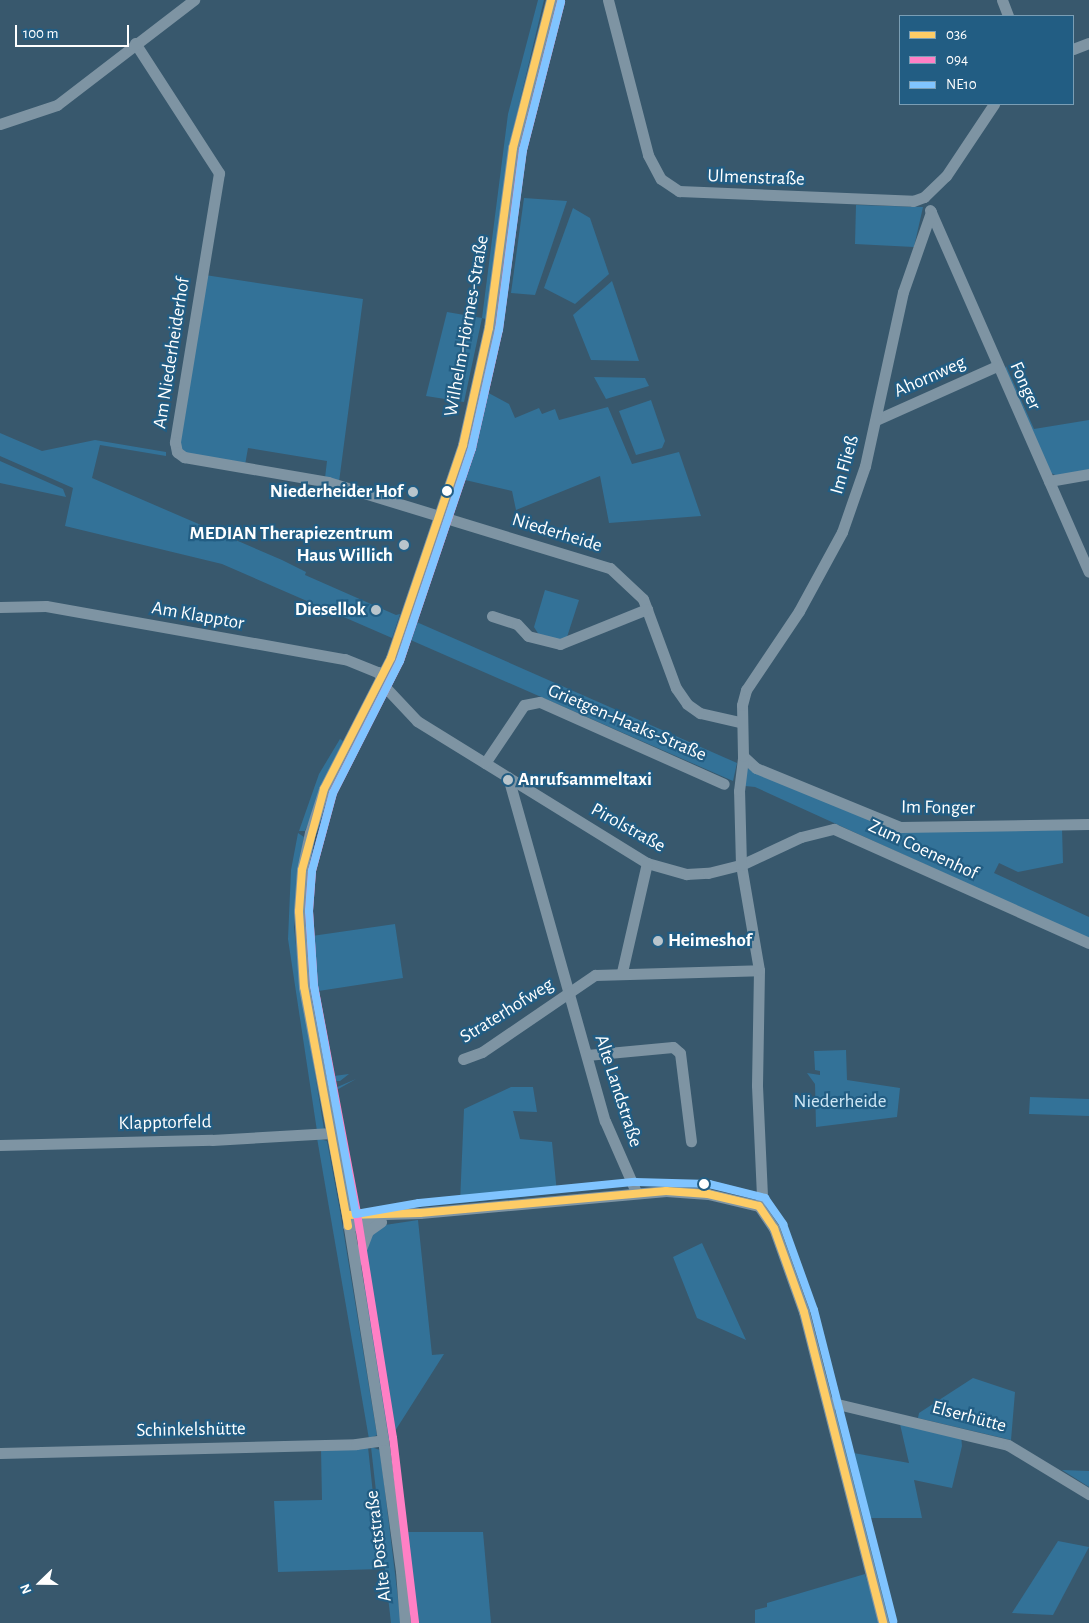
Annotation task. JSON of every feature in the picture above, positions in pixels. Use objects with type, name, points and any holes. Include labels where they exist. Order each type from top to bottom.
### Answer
[{"type":"street","points":[[0,124],[57,105],[135,43],[194,0]]},
{"type":"street","name":"Wilhelm-Hörmes-Straße","points":[[384,684],[466,436],[483,362],[509,173],[527,84],[551,0]]},
{"type":"street","name":"Ulmenstraße","points":[[608,0],[648,155],[658,176],[668,186],[689,192],[913,201],[924,197]]},
{"type":"street","points":[[1002,0],[1008,15]]},
{"type":"street","name":"Am Niederheiderhof","points":[[135,43],[219,173],[175,442],[177,452],[184,457],[321,480],[441,516]]},
{"type":"street","points":[[1074,49],[1089,43]]},
{"type":"street","points":[[931,212],[924,197],[946,176],[993,105]]},
{"type":"street","name":"Fonger","points":[[931,212],[1089,572]]},
{"type":"street","name":"Im Fließ","points":[[740,722],[746,690],[799,611],[842,532],[865,466],[903,292],[931,212]]},
{"type":"street","name":"Ahornweg","points":[[876,420],[997,366]]},
{"type":"street","points":[[1049,481],[1089,474]]},
{"type":"street","name":"Niederheide","points":[[441,516],[610,568],[643,599],[676,688],[687,704],[700,713],[740,722]]},
{"type":"street","name":"Am Klapptor","points":[[0,607],[46,606],[345,660],[378,672],[384,684]]},
{"type":"street","points":[[492,616],[517,624],[528,636],[560,644],[647,608]]},
{"type":"street","points":[[384,684],[417,721],[508,777]]},
{"type":"street","name":"Alte Poststraße","points":[[384,684],[324,789],[302,870],[299,911],[304,987],[348,1220],[383,1440],[401,1571],[405,1623]]},
{"type":"street","name":"Grietgen-Haaks-Straße","points":[[486,763],[524,705],[540,702],[724,784]]},
{"type":"street","points":[[740,722],[743,756],[739,791],[741,865],[759,970],[757,1085],[762,1196],[759,1206]]},
{"type":"street","name":"Im Fonger","points":[[743,756],[765,772],[900,827],[1089,824]]},
{"type":"street","name":"Pirolstraße","points":[[508,777],[647,863],[686,874],[741,865]]},
{"type":"street","name":"Alte Landstraße","points":[[508,777],[605,1121],[636,1192]]},
{"type":"street","name":"Zum Coenenhof","points":[[741,865],[801,837],[834,829],[1089,943]]},
{"type":"street","points":[[622,972],[647,863]]},
{"type":"street","name":"Straterhofweg","points":[[463,1059],[482,1052],[595,975],[622,972],[759,970]]},
{"type":"street","points":[[587,1055],[673,1047],[680,1053],[691,1141]]},
{"type":"street","name":"Klapptorfeld","points":[[0,1145],[212,1140],[332,1133]]},
{"type":"street","points":[[348,1220],[636,1192],[690,1192],[759,1206],[774,1228],[784,1253],[829,1402],[883,1623]]},
{"type":"street","points":[[348,1220],[382,1222],[420,1213]]},
{"type":"street","points":[[358,1286],[356,1256],[368,1231],[382,1222]]},
{"type":"street","name":"Elserhütte","points":[[829,1402],[1008,1445],[1089,1494]]},
{"type":"street","name":"Schinkelshütte","points":[[0,1452],[356,1444],[383,1440]]},
{"type":"green space","points":[[538,0],[544,0],[511,138],[486,319],[482,318],[508,114]]},
{"type":"green space","points":[[557,0],[561,0],[515,179],[496,321],[515,160]]},
{"type":"green space","points":[[524,198],[567,201],[535,295],[511,293]]},
{"type":"green space","points":[[856,205],[923,207],[914,247],[855,244]]},
{"type":"green space","points":[[573,208],[590,218],[609,274],[575,304],[544,288]]},
{"type":"green space","points":[[205,275],[363,299],[339,482],[325,478],[327,461],[248,448],[245,465],[180,454],[176,449]]},
{"type":"green space","points":[[612,281],[639,361],[591,360],[573,315]]},
{"type":"green space","points":[[447,312],[482,318],[464,402],[426,396]]},
{"type":"green space","points":[[1006,366],[1034,429],[1089,420],[1089,471],[1057,476],[1049,472],[1004,371]]},
{"type":"green space","points":[[594,377],[645,378],[649,386],[606,399]]},
{"type":"green space","points":[[483,390],[509,404],[515,418],[539,408],[542,414],[555,409],[559,420],[608,407],[632,464],[679,452],[701,516],[609,523],[600,476],[516,510],[512,491],[461,479]]},
{"type":"green space","points":[[651,400],[665,441],[662,448],[636,455],[619,411]]},
{"type":"green space","points":[[0,433],[42,451],[95,440],[166,452],[166,456],[100,445],[92,478],[282,560],[306,572],[305,575],[396,615],[400,614],[392,638],[222,564],[65,526],[73,488],[0,456]]},
{"type":"green space","points":[[0,461],[63,489],[66,497],[0,483]]},
{"type":"green space","points":[[545,590],[579,600],[567,637],[559,641],[539,635],[534,627]]},
{"type":"green space","points":[[412,620],[737,763],[733,781],[406,638]]},
{"type":"green space","points":[[371,709],[344,762],[315,837],[305,905],[305,937],[395,924],[403,978],[312,992],[326,1077],[308,980],[303,917],[308,858],[325,799],[343,759]]},
{"type":"green space","points":[[340,739],[343,741],[305,831],[299,831],[319,774]]},
{"type":"green space","points":[[747,768],[887,827],[1062,828],[1063,863],[1018,872],[999,863],[994,873],[1089,917],[1089,939],[755,787],[745,786]]},
{"type":"green space","points":[[298,833],[304,837],[297,881],[294,927],[300,982],[324,1129],[317,1131],[288,939],[291,870]]},
{"type":"green space","name":"Niederheide","points":[[846,1050],[847,1080],[900,1088],[897,1117],[816,1127],[815,1084],[807,1073],[820,1075],[820,1071],[815,1070],[814,1051]]},
{"type":"green space","points":[[349,1074],[340,1081],[330,1081],[326,1077]]},
{"type":"green space","points":[[356,1079],[333,1092],[331,1098],[352,1196],[357,1204],[351,1200],[329,1099],[335,1088]]},
{"type":"green space","points":[[511,1087],[533,1087],[537,1112],[513,1111],[520,1139],[552,1142],[557,1193],[460,1203],[464,1109]]},
{"type":"green space","points":[[1030,1097],[1089,1099],[1089,1116],[1029,1114]]},
{"type":"green space","points":[[317,1138],[327,1141],[340,1211],[377,1435],[369,1439]]},
{"type":"green space","points":[[418,1220],[432,1355],[444,1354],[388,1442],[365,1302],[363,1253],[369,1235],[385,1225]]},
{"type":"green space","points":[[702,1243],[746,1340],[697,1318],[673,1257]]},
{"type":"green space","points":[[973,1378],[1015,1392],[1011,1440],[918,1418],[919,1413]]},
{"type":"green space","points":[[837,1407],[848,1452],[909,1463],[899,1420],[961,1435],[962,1446],[952,1488],[914,1480],[922,1518],[865,1518],[891,1623],[887,1623],[835,1413]]},
{"type":"green space","points":[[368,1447],[381,1569],[278,1572],[274,1501],[322,1500],[321,1449]]},
{"type":"green space","points":[[371,1447],[380,1450],[401,1623],[391,1623]]},
{"type":"green space","points":[[1062,1470],[1089,1471],[1089,1487]]},
{"type":"green space","points":[[404,1532],[483,1532],[491,1623],[412,1623]]},
{"type":"green space","points":[[1058,1541],[1089,1547],[1053,1615],[1012,1613]]},
{"type":"green space","points":[[865,1574],[880,1623],[755,1623],[755,1610],[767,1607],[767,1603]]},
{"type":"transit line","name":"036","points":[[348,1226],[304,987],[299,911],[302,870],[324,789],[391,658],[463,445],[489,328],[513,148],[551,0]]},
{"type":"transit line","name":"094","points":[[415,1622],[393,1438],[357,1213],[314,986],[309,911],[312,871],[333,793],[400,661],[472,448],[499,329],[523,150],[561,2]]},
{"type":"transit line","name":"NE10","points":[[561,2],[523,150],[499,329],[472,448],[400,661],[333,793],[312,871],[309,911],[314,986],[356,1214],[419,1203],[635,1182],[709,1184],[765,1198],[783,1224],[814,1310],[893,1621]]},
{"type":"transit line","name":"036","points":[[347,1215],[420,1213],[666,1191],[708,1194],[759,1206],[774,1228],[804,1312],[883,1623]]},
{"type":"place","name":"Niederheider Hof","points":[[413,492]]},
{"type":"place","name":"MEDIAN Therapiezentrum Haus Willich","points":[[404,545]]},
{"type":"place","name":"Diesellok","points":[[376,610]]},
{"type":"place","name":"Anrufsammeltaxi","points":[[508,780]]},
{"type":"place","name":"Heimeshof","points":[[658,941]]}]
